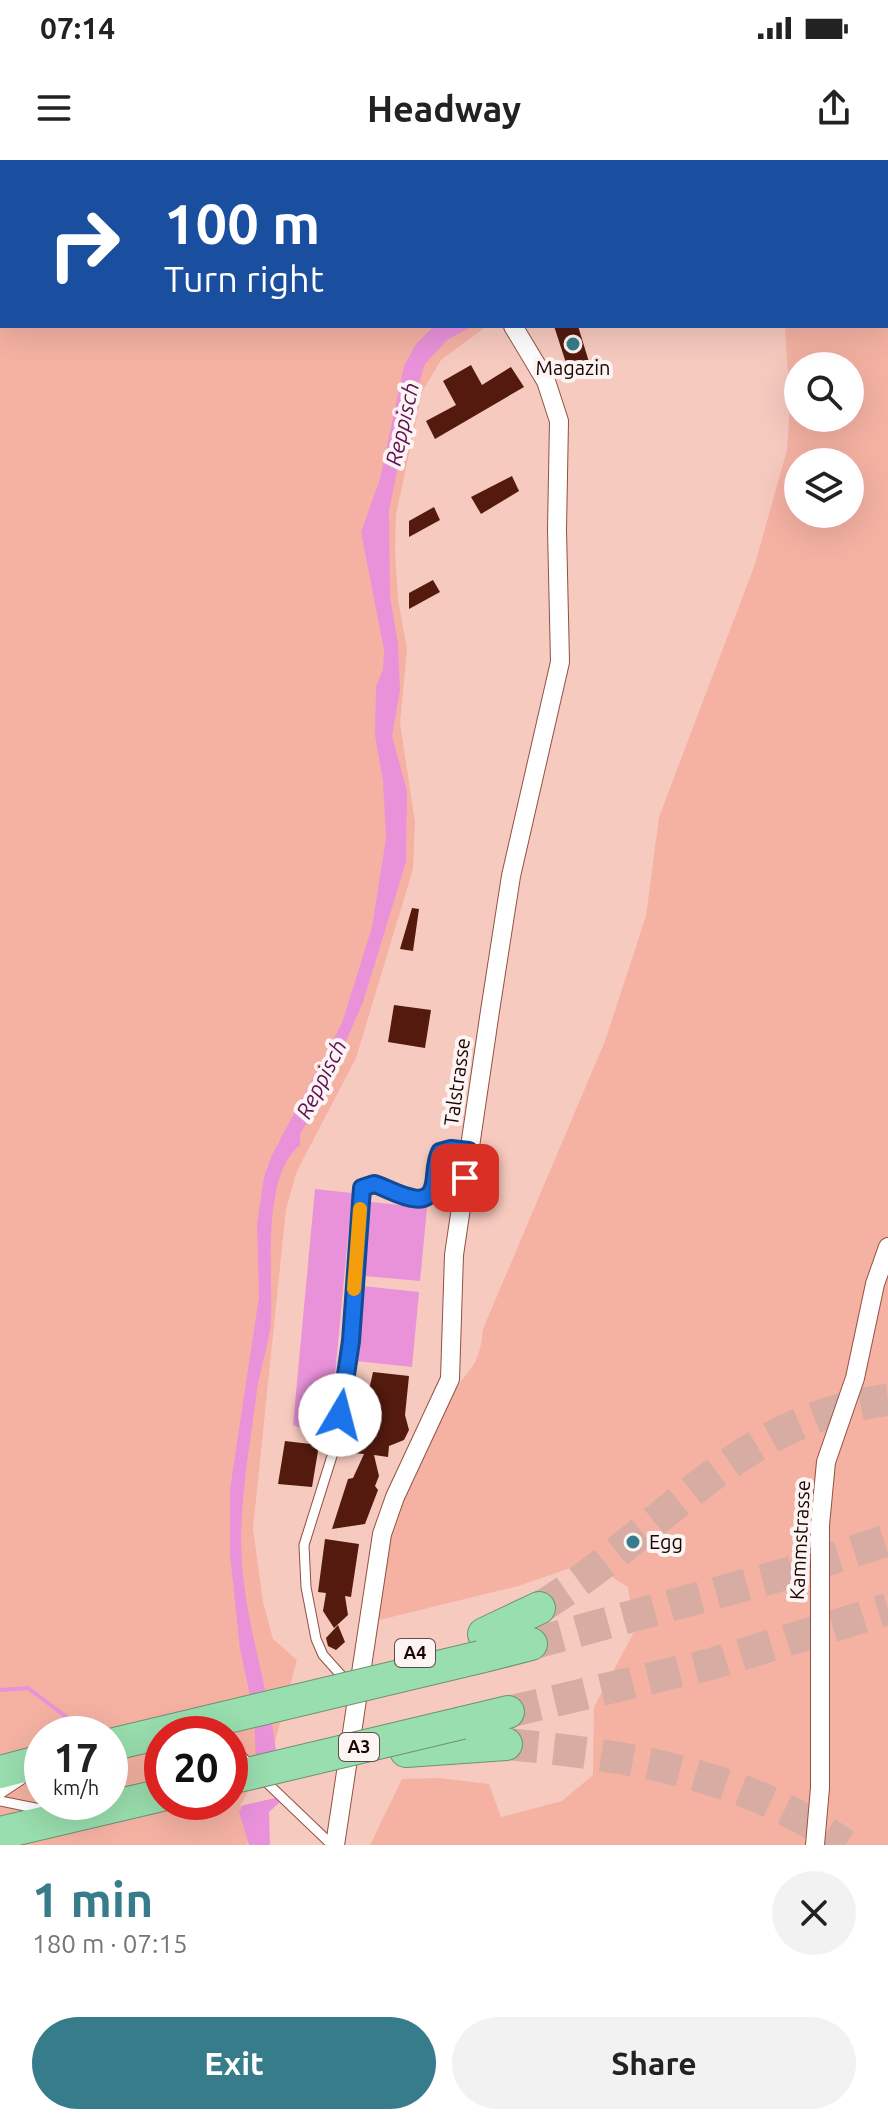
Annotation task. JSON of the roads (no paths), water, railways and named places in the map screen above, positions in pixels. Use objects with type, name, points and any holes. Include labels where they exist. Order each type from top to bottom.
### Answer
[{"type":"highway","points":[[128,1741],[356,1691],[482,1645],[539,1608]]},
{"type":"highway","points":[[482,1645],[531,1644]]},
{"type":"highway","name":"A3","points":[[248,1773],[460,1734],[508,1712]]},
{"type":"highway","points":[[460,1734],[506,1744]]},
{"type":"highway","points":[[0,1772],[24,1766]]},
{"type":"highway","points":[[0,1833],[55,1820]]},
{"type":"street","name":"Talstrasse","points":[[334,1845],[382,1534],[395,1497],[450,1379],[453,1271],[511,876],[555,699],[561,648],[557,530],[559,421],[546,381],[514,328]]},
{"type":"street","name":"Kammstrasse","points":[[815,1845],[820,1788],[820,1525],[826,1462],[855,1378],[875,1284],[888,1247]]},
{"type":"lane","points":[[356,1691],[318,1645],[306,1587],[304,1545],[337,1440],[351,1341],[362,1188],[374,1184],[410,1199],[422,1198],[433,1188],[440,1152],[451,1149],[469,1151]]},
{"type":"lane","points":[[207,1708],[211,1716]]},
{"type":"lane","points":[[248,1774],[287,1803],[334,1845]]},
{"type":"lane","points":[[0,1794],[24,1779]]},
{"type":"lane","points":[[0,1801],[24,1805]]},
{"type":"water","name":"Reppisch","points":[[432,328],[469,328],[447,340],[425,364],[408,420],[389,510],[390,596],[398,644],[400,690],[392,736],[407,791],[406,862],[363,1002],[321,1099],[300,1134],[300,1145],[279,1179],[274,1202],[270,1328],[258,1382],[248,1455],[241,1542],[245,1594],[275,1742],[279,1803],[269,1812],[270,1845],[249,1845],[241,1820],[248,1820],[248,1798],[256,1785],[254,1714],[240,1649],[230,1555],[230,1489],[259,1297],[257,1224],[264,1177],[272,1155],[342,1023],[372,927],[386,839],[383,781],[375,735],[376,686],[383,670],[384,650],[361,532],[380,479],[404,366],[416,344]]},
{"type":"water","points":[[315,1189],[352,1193],[330,1429],[314,1433],[293,1425]]},
{"type":"water","points":[[371,1202],[427,1208],[420,1281],[364,1276]]},
{"type":"water","points":[[363,1286],[419,1292],[412,1367],[356,1361]]},
{"type":"waterway","points":[[0,1690],[28,1688],[65,1716]]},
{"type":"tunnel","points":[[539,1608],[583,1579],[743,1454],[786,1430],[834,1411],[888,1400]]},
{"type":"tunnel","points":[[531,1644],[785,1574],[888,1540]]},
{"type":"tunnel","points":[[508,1712],[711,1664],[888,1609]]},
{"type":"tunnel","points":[[506,1744],[640,1762],[725,1784],[806,1820],[845,1845]]},
{"type":"place","name":"Magazin","points":[[573,344]]},
{"type":"place","name":"Egg","points":[[633,1542]]}]
